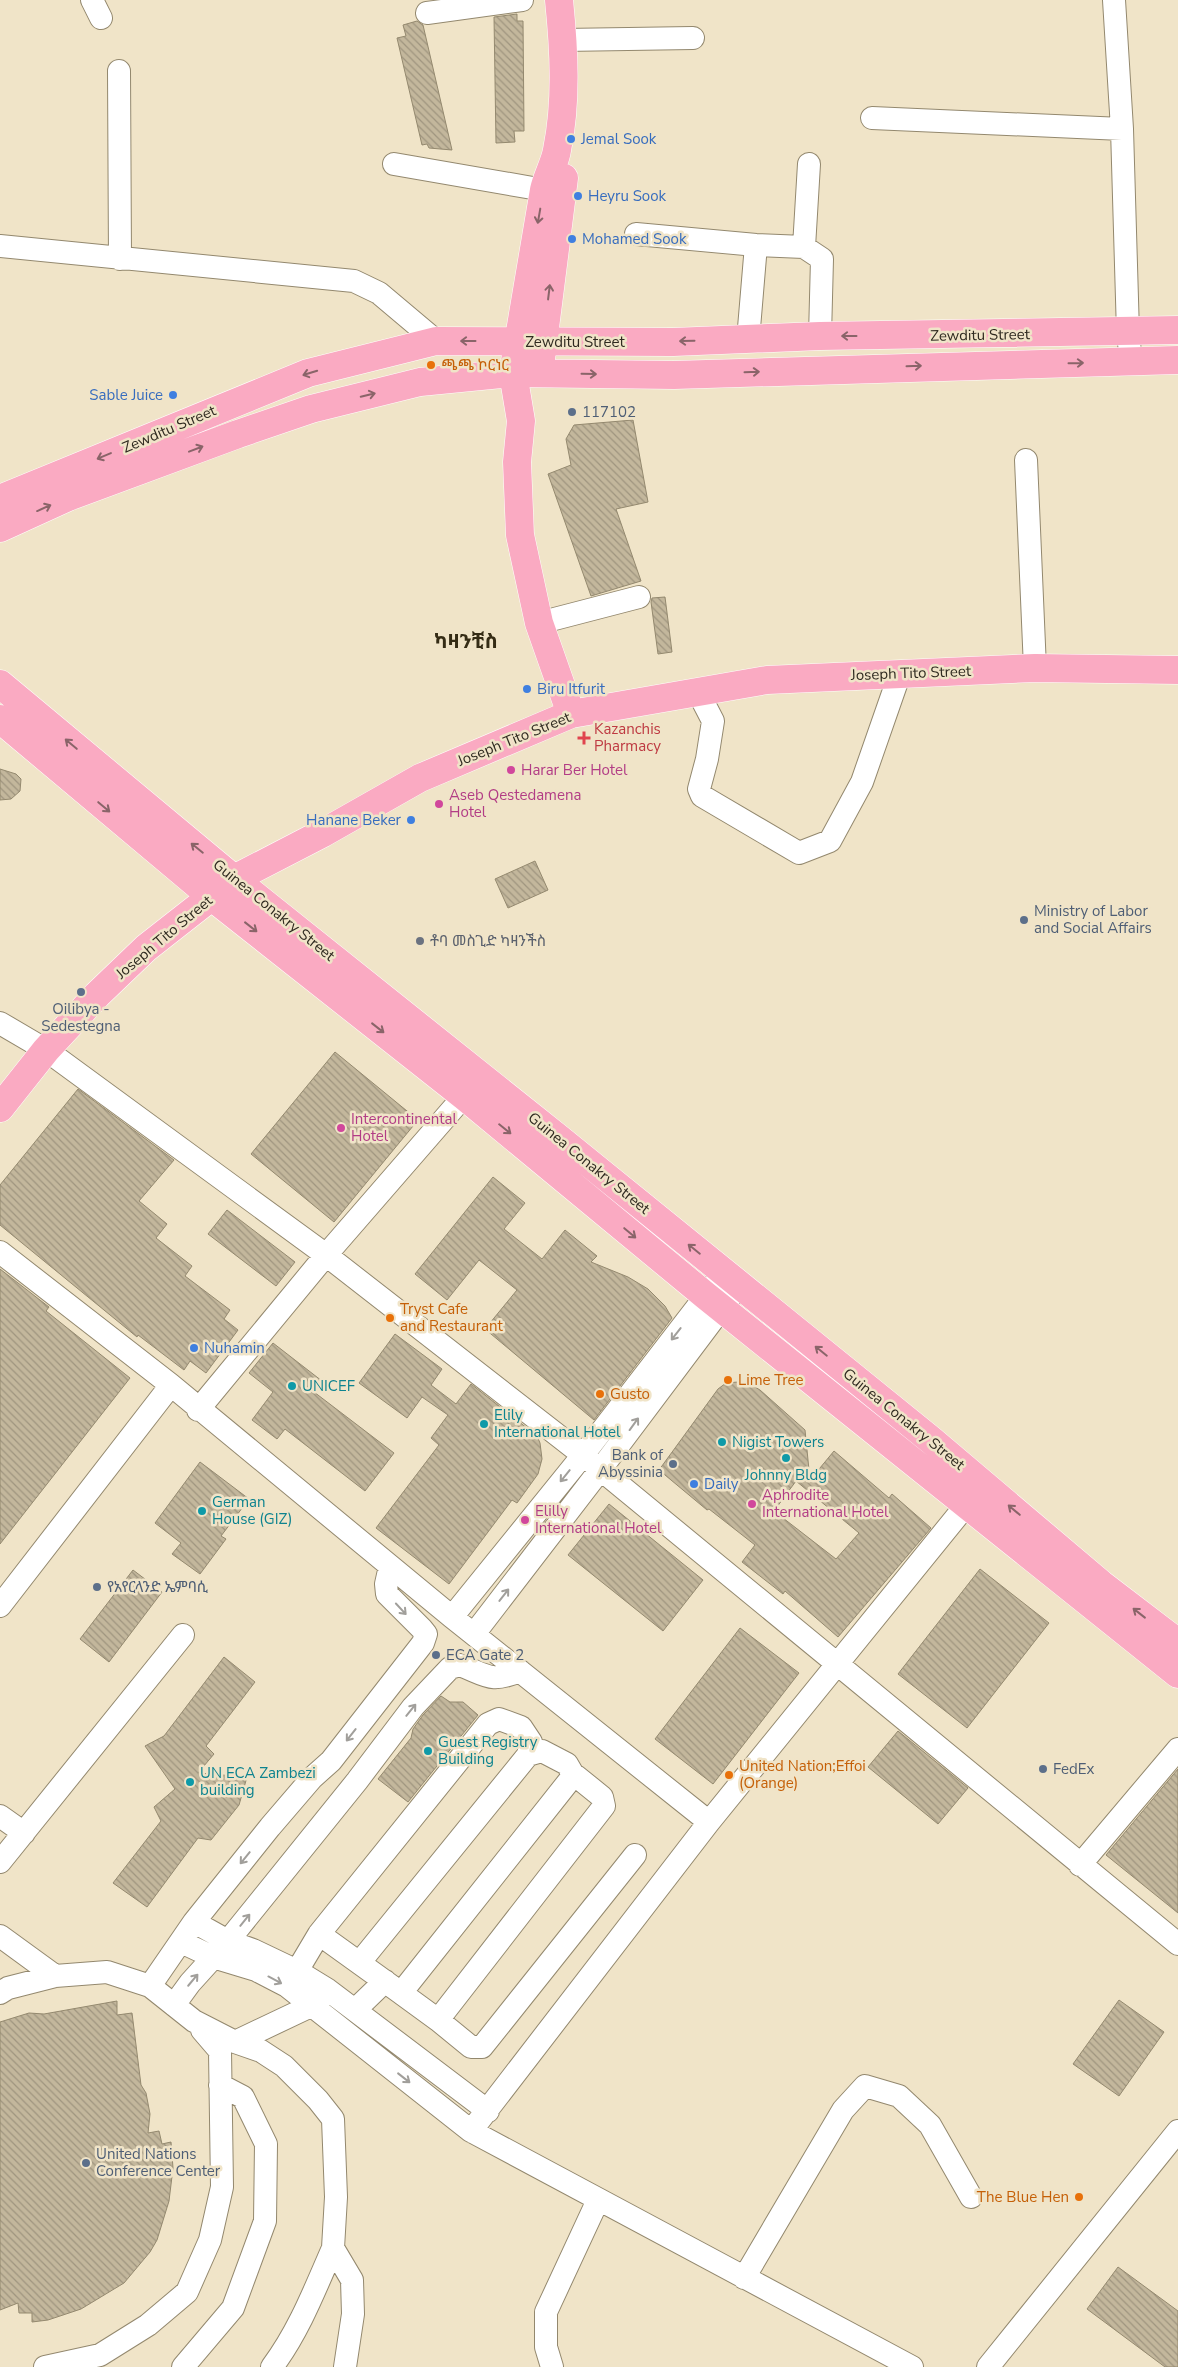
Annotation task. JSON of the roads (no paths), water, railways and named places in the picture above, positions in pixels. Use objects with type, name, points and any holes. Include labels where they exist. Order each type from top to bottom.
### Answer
[{"type":"main road","points":[[521,421],[540,373],[530,341],[544,190],[547,174],[557,153],[563,117],[563,40],[559,0]]},
{"type":"main road","points":[[557,153],[564,177],[530,341],[513,373],[521,421],[517,462],[520,535],[539,623],[571,714]]},
{"type":"main road","name":"Zewditu Street","points":[[0,499],[308,373],[436,341],[616,342],[748,340],[820,336],[1128,333],[1178,330]]},
{"type":"main road","name":"Zewditu Street","points":[[0,528],[68,497],[311,409],[420,382],[513,373],[674,375],[1178,360]]},
{"type":"main road","name":"Joseph Tito Street","points":[[0,1108],[46,1050],[97,995],[146,948],[234,879],[323,833],[420,778],[571,714],[767,680],[1035,668],[1178,670]]},
{"type":"main road","name":"Guinea Conakry Street","points":[[0,684],[234,879],[558,1137],[930,1440],[1101,1584],[1178,1643]]},
{"type":"main road","name":"Guinea Conakry Street","points":[[0,720],[212,897],[464,1096],[713,1302],[1178,1674]]},
{"type":"main road","points":[[541,1158],[558,1137]]},
{"type":"street","points":[[426,14],[522,0]]},
{"type":"street","points":[[1114,0],[1122,129],[1128,333],[1131,362]]},
{"type":"street","points":[[563,40],[693,38]]},
{"type":"street","points":[[120,71],[120,259]]},
{"type":"street","points":[[872,118],[1122,129]]},
{"type":"street","points":[[394,164],[544,190]]},
{"type":"street","points":[[804,247],[809,164]]},
{"type":"street","points":[[636,234],[756,245],[804,247],[822,259],[820,336]]},
{"type":"street","points":[[748,340],[756,245]]},
{"type":"street","points":[[0,246],[354,281],[380,293],[436,341]]},
{"type":"street","points":[[1026,460],[1035,668]]},
{"type":"street","points":[[539,623],[640,597]]},
{"type":"street","points":[[698,692],[713,720],[707,759],[699,788],[702,796],[799,852],[830,841],[862,782],[900,673]]},
{"type":"street","points":[[0,1023],[46,1050],[326,1255],[583,1455],[1178,1944]]},
{"type":"street","points":[[198,1410],[326,1255],[464,1096]]},
{"type":"street","points":[[0,1252],[171,1385],[198,1410],[452,1617],[709,1822]]},
{"type":"street","points":[[452,1617],[583,1455],[731,1279]]},
{"type":"street","points":[[474,1634],[600,1470],[713,1302]]},
{"type":"street","points":[[0,1606],[171,1385]]},
{"type":"street","points":[[913,1461],[930,1440]]},
{"type":"street","points":[[471,2131],[709,1822],[839,1665],[967,1504]]},
{"type":"street","points":[[150,1986],[194,1922],[270,1827],[312,1778],[331,1760],[422,1643],[426,1634],[387,1594],[386,1584],[390,1566]]},
{"type":"street","points":[[0,1862],[183,1635]]},
{"type":"street","points":[[174,2005],[357,1782],[413,1707],[450,1668],[460,1665],[494,1678],[502,1679],[520,1671]]},
{"type":"street","points":[[297,1971],[319,1934],[488,1724],[499,1719],[520,1727],[531,1742],[528,1754],[360,1962]]},
{"type":"street","points":[[1080,1865],[1178,1749]]},
{"type":"street","points":[[438,2020],[604,1806],[602,1797],[574,1776],[567,1764],[542,1751],[528,1754]]},
{"type":"street","points":[[331,1760],[357,1782]]},
{"type":"street","points":[[355,2010],[393,1987],[574,1776]]},
{"type":"street","points":[[0,1816],[24,1832]]},
{"type":"street","points":[[319,1934],[360,1962],[471,2047],[482,2047],[635,1854]]},
{"type":"street","points":[[194,1922],[220,1949],[256,1970],[287,1986],[355,2010],[488,2111]]},
{"type":"street","points":[[0,1936],[55,1976]]},
{"type":"street","points":[[181,1942],[220,1949],[253,1950],[297,1971],[320,1998],[471,2131],[912,2367]]},
{"type":"street","points":[[0,1993],[8,1988],[55,1976],[107,1972],[150,1986],[194,2021],[220,2052],[222,2188],[210,2240],[187,2292],[148,2325],[100,2355],[45,2367]]},
{"type":"street","points":[[235,2042],[320,1998]]},
{"type":"street","points":[[194,2021],[235,2042],[261,2051],[284,2066],[318,2100],[333,2119],[336,2198],[333,2248],[303,2316],[272,2367]]},
{"type":"street","points":[[183,2367],[233,2308],[265,2221],[266,2144],[244,2097],[220,2085]]},
{"type":"street","points":[[744,2278],[843,2110],[865,2086],[899,2096],[930,2125],[971,2197]]},
{"type":"street","points":[[988,2367],[1178,2131]]},
{"type":"street","points":[[552,2367],[546,2348],[546,2312],[598,2200]]},
{"type":"street","points":[[333,2248],[352,2280],[353,2314],[345,2367]]},
{"type":"place","name":"Jemal Sook","points":[[571,139]]},
{"type":"place","name":"Heyru Sook","points":[[578,196]]},
{"type":"place","name":"Mohamed Sook","points":[[572,239]]},
{"type":"place","name":"ጫጫ ኮርነር","points":[[431,365]]},
{"type":"place","name":"Sable Juice","points":[[173,395]]},
{"type":"place","name":"117102","points":[[572,412]]},
{"type":"place","name":"Biru Itfurit","points":[[527,689]]},
{"type":"place","name":"Kazanchis Pharmacy","points":[[584,738]]},
{"type":"place","name":"Harar Ber Hotel","points":[[511,770]]},
{"type":"place","name":"Aseb Qestedamena Hotel","points":[[439,804]]},
{"type":"place","name":"Hanane Beker","points":[[411,820]]},
{"type":"place","name":"Ministry of Labor and Social Affairs","points":[[1024,920]]},
{"type":"place","name":"ቶባ መስጊድ ካዛንችስ","points":[[420,941]]},
{"type":"place","name":"Oilibya - Sedestegna","points":[[81,992]]},
{"type":"place","name":"Intercontinental Hotel","points":[[341,1128]]},
{"type":"place","name":"Tryst Cafe and Restaurant","points":[[390,1318]]},
{"type":"place","name":"Nuhamin","points":[[194,1348]]},
{"type":"place","name":"Lime Tree","points":[[728,1380]]},
{"type":"place","name":"UNICEF","points":[[292,1386]]},
{"type":"place","name":"Gusto","points":[[600,1394]]},
{"type":"place","name":"Elily International Hotel","points":[[484,1424]]},
{"type":"place","name":"Nigist Towers","points":[[722,1442]]},
{"type":"place","name":"Johnny Bldg","points":[[786,1458]]},
{"type":"place","name":"Bank of Abyssinia","points":[[673,1464]]},
{"type":"place","name":"Daily","points":[[694,1484]]},
{"type":"place","name":"Aphrodite International Hotel","points":[[752,1504]]},
{"type":"place","name":"German House (GIZ)","points":[[202,1511]]},
{"type":"place","name":"Elilly International Hotel","points":[[525,1520]]},
{"type":"place","name":"የአየርላንድ ኤምባሲ","points":[[97,1587]]},
{"type":"place","name":"ECA Gate 2","points":[[436,1655]]},
{"type":"place","name":"Guest Registry Building","points":[[428,1751]]},
{"type":"place","name":"FedEx","points":[[1043,1769]]},
{"type":"place","name":"United Nation;Effoi (Orange)","points":[[729,1775]]},
{"type":"place","name":"UN ECA Zambezi building","points":[[190,1782]]},
{"type":"place","name":"United Nations Conference Center","points":[[86,2163]]},
{"type":"place","name":"The Blue Hen","points":[[1079,2197]]},
{"type":"district","name":"ካዛንቺስ","points":[[466,641]]}]
